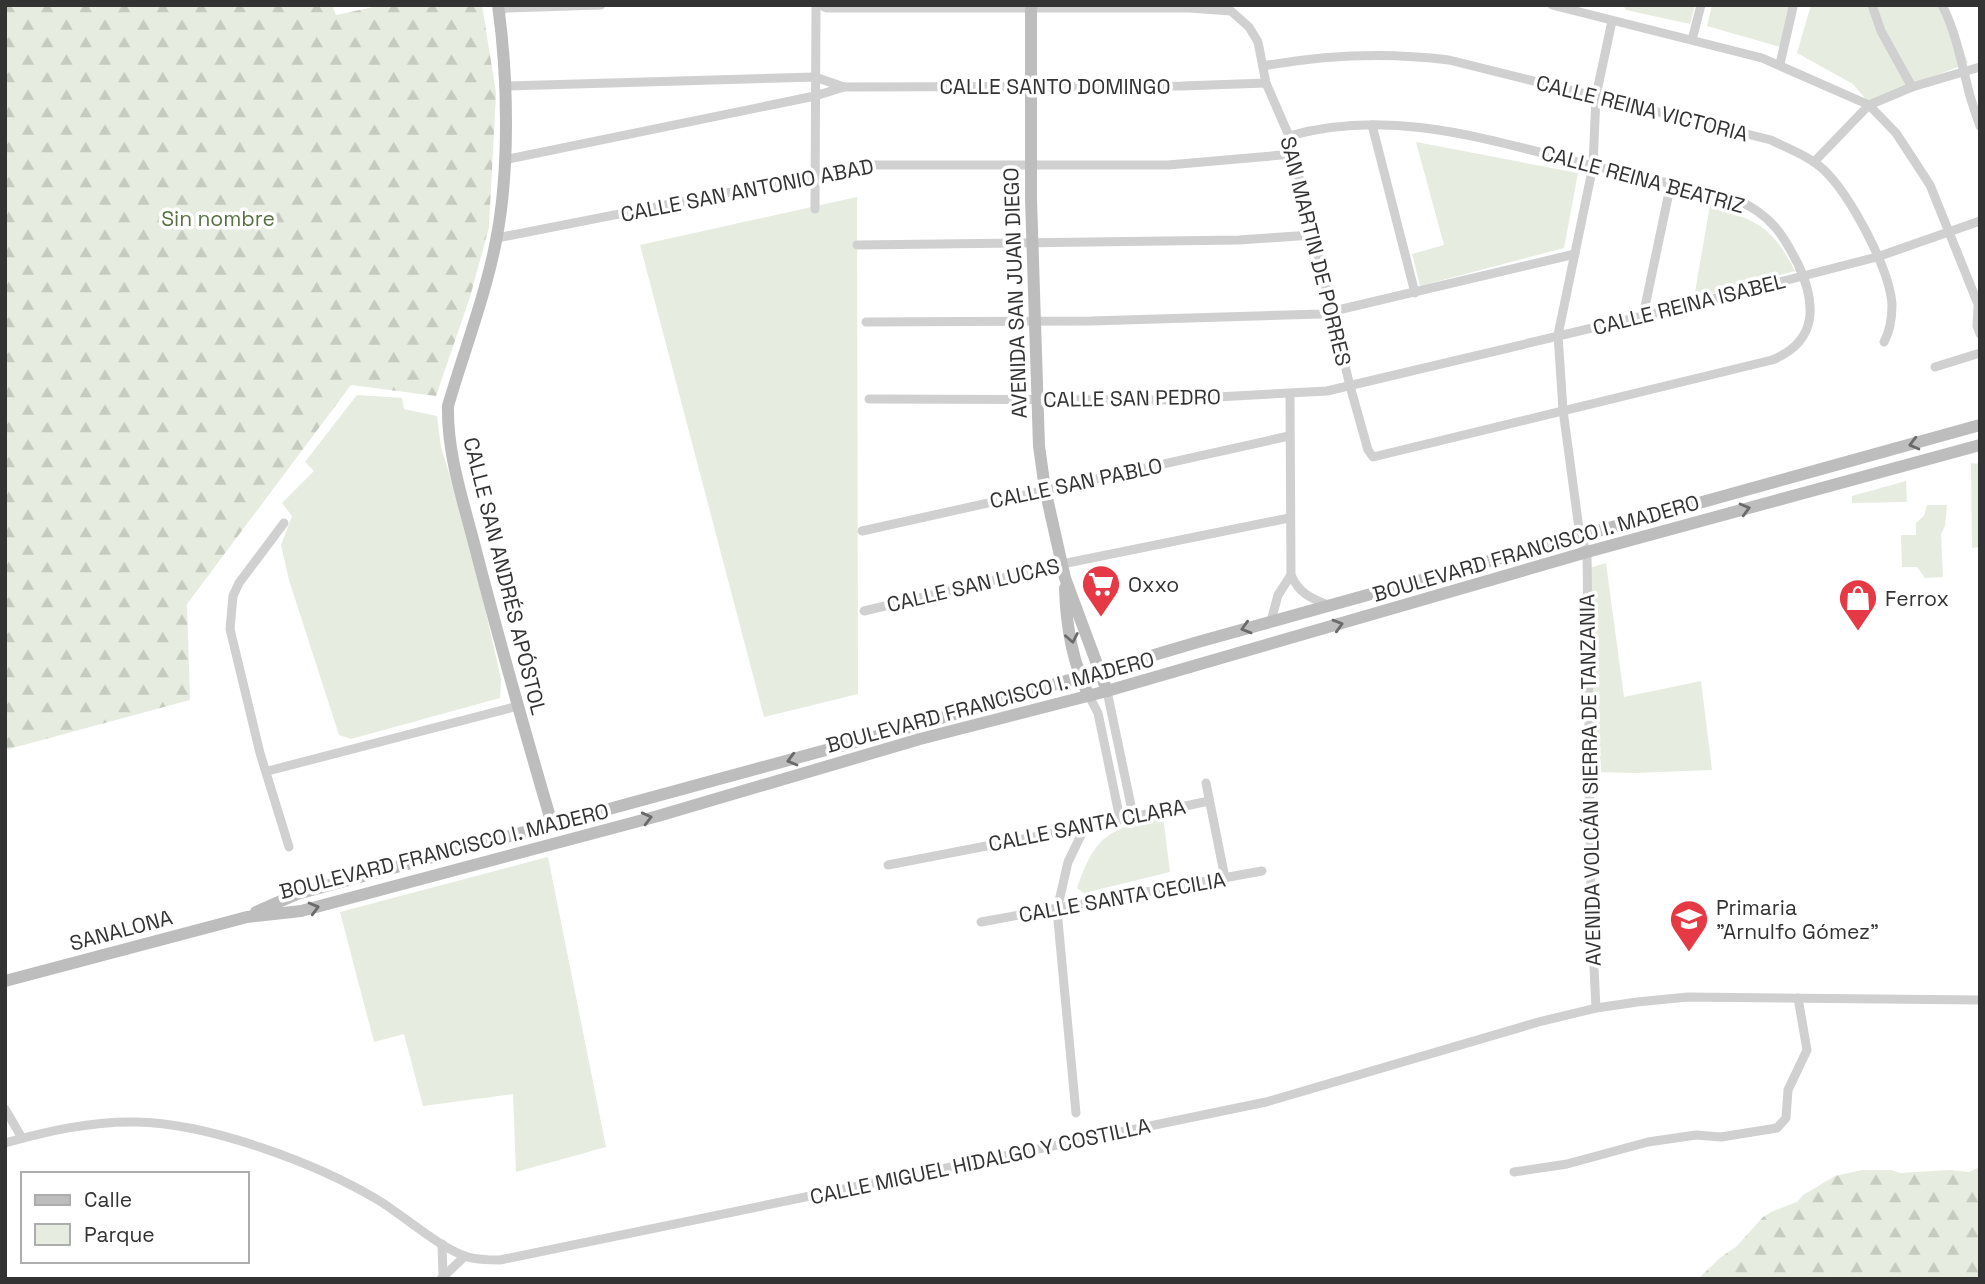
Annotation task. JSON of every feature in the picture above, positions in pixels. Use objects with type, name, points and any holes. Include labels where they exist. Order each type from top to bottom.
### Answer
[{"type":"main road","name":"AVENIDA SAN JUAN DIEGO","points":[[1031,7],[1031,165],[1039,446],[1045,489],[1065,578],[1107,691]]},
{"type":"main road","name":"CALLE SAN ANDRÉS APÓSTOL","points":[[498,8],[505,86],[504,160],[497,239],[488,278],[448,406],[447,426],[463,499],[552,824]]},
{"type":"main road","name":"BOULEVARD FRANCISCO I. MADERO","points":[[247,917],[297,894],[914,726],[1271,621],[1980,425]]},
{"type":"main road","name":"BOULEVARD FRANCISCO I. MADERO","points":[[247,917],[301,911],[658,816],[920,739],[1089,696],[1587,552],[1980,445]]},
{"type":"main road","name":"AVENIDA SAN JUAN DIEGO","points":[[1065,578],[1066,607],[1079,676],[1089,696]]},
{"type":"main road","points":[[405,864],[410,881]]},
{"type":"main road","name":"SANALONA","points":[[5,981],[247,917]]},
{"type":"street","points":[[498,8],[601,5]]},
{"type":"street","points":[[815,209],[818,5],[827,8],[1031,7]]},
{"type":"street","points":[[1552,5],[1585,10],[1612,21],[1780,64],[1834,91],[1870,105],[1896,133],[1918,166],[1950,232],[1979,308],[1977,326],[1980,334]]},
{"type":"street","points":[[1692,40],[1701,5]]},
{"type":"street","points":[[1872,5],[1881,31],[1912,87]]},
{"type":"street","points":[[1942,5],[1966,71],[1966,80],[1980,126]]},
{"type":"street","name":"SAN MARTIN DE PORRES","points":[[1031,7],[1218,9],[1231,11],[1250,27],[1258,42],[1266,83],[1289,136],[1350,386],[1371,455],[1389,455]]},
{"type":"street","points":[[1780,64],[1793,7]]},
{"type":"street","points":[[1587,552],[1580,536],[1563,410],[1559,335],[1593,166],[1596,96],[1612,21]]},
{"type":"street","name":"CALLE REINA VICTORIA","points":[[1263,66],[1322,57],[1429,57],[1772,141],[1826,171],[1857,216],[1877,257],[1892,304],[1889,333],[1884,342]]},
{"type":"street","points":[[1814,162],[1870,105],[1912,87],[1980,67]]},
{"type":"street","name":"CALLE SANTO DOMINGO","points":[[505,86],[815,77],[845,87]]},
{"type":"street","name":"CALLE SANTO DOMINGO","points":[[504,160],[815,96],[845,87],[1266,83]]},
{"type":"street","points":[[1372,125],[1415,293]]},
{"type":"street","name":"CALLE REINA BEATRIZ","points":[[1289,136],[1327,127],[1372,125],[1448,130],[1740,201],[1762,215],[1784,239],[1803,276],[1811,301],[1810,321],[1800,340],[1782,356],[1389,455]]},
{"type":"street","name":"CALLE SAN ANTONIO ABAD","points":[[497,239],[867,165],[1168,165],[1294,154]]},
{"type":"street","points":[[1643,316],[1671,183]]},
{"type":"street","name":"CALLE REINA ISABEL","points":[[1394,375],[1877,257],[1980,221]]},
{"type":"street","points":[[857,245],[1239,240],[1312,235]]},
{"type":"street","points":[[866,322],[1034,322],[1332,312],[1575,254]]},
{"type":"street","points":[[1935,367],[1980,353]]},
{"type":"street","name":"CALLE SAN PEDRO","points":[[869,399],[1162,400],[1290,394],[1350,386],[1394,375]]},
{"type":"street","points":[[1290,394],[1291,575],[1296,587],[1307,597],[1328,605]]},
{"type":"street","name":"CALLE SAN PABLO","points":[[862,531],[1289,436]]},
{"type":"street","name":"CALLE SAN LUCAS","points":[[864,611],[1062,564],[1289,518]]},
{"type":"street","points":[[284,523],[239,583],[233,596],[230,629],[260,752],[268,771],[289,847]]},
{"type":"street","name":"AVENIDA VOLCÁN SIERRA DE TANZANIA","points":[[1587,552],[1591,907],[1595,1009]]},
{"type":"street","points":[[1271,621],[1278,594],[1291,575]]},
{"type":"street","points":[[1107,691],[1133,816]]},
{"type":"street","points":[[1089,696],[1098,713],[1119,819]]},
{"type":"street","points":[[268,771],[518,706]]},
{"type":"street","points":[[1206,782],[1209,801]]},
{"type":"street","name":"CALLE SANTA CLARA","points":[[888,865],[1209,801],[1225,878]]},
{"type":"street","points":[[1076,1113],[1057,910],[1068,862],[1085,827]]},
{"type":"street","name":"CALLE SANTA CECILIA","points":[[981,922],[1262,871]]},
{"type":"street","name":"CALLE MIGUEL HIDALGO Y COSTILLA","points":[[5,1143],[102,1123],[138,1122],[193,1128],[251,1144],[337,1179],[377,1199],[442,1244],[466,1256],[500,1260],[1266,1102],[1542,1021],[1595,1009],[1688,998],[1980,1000]]},
{"type":"street","points":[[1514,1172],[1567,1164],[1648,1142],[1696,1135],[1721,1138],[1777,1128],[1786,1118],[1788,1090],[1807,1050],[1798,998]]},
{"type":"street","points":[[5,1109],[22,1138]]},
{"type":"street","points":[[442,1244],[442,1277]]},
{"type":"street","points":[[442,1277],[466,1256]]},
{"type":"green space","name":"Sin nombre","points":[[5,5],[332,5],[336,15],[383,5],[482,5],[496,93],[489,227],[470,297],[436,396],[351,385],[187,604],[190,700],[5,750]]},
{"type":"green space","points":[[1623,5],[1695,5],[1690,24],[1626,10]]},
{"type":"green space","points":[[1712,5],[1791,5],[1780,47],[1707,26]]},
{"type":"green space","points":[[1811,5],[1946,5],[1968,63],[1868,102],[1853,84],[1797,53]]},
{"type":"green space","points":[[1416,142],[1578,173],[1564,248],[1420,286],[1412,254],[1444,245]]},
{"type":"green space","points":[[857,197],[858,694],[764,717],[640,245]]},
{"type":"green space","points":[[1710,205],[1761,227],[1778,243],[1795,271],[1694,298]]},
{"type":"green space","points":[[357,395],[402,398],[404,409],[437,416],[441,447],[488,600],[484,604],[501,679],[500,698],[351,739],[339,735],[289,580],[281,545],[292,516],[282,503],[314,471],[305,462]]},
{"type":"green space","points":[[1971,463],[1980,464],[1980,547],[1972,548]]},
{"type":"green space","points":[[1906,481],[1907,502],[1852,503],[1852,496]]},
{"type":"green space","points":[[1927,505],[1947,505],[1945,526],[1941,534],[1943,577],[1925,578],[1917,567],[1902,567],[1901,535],[1916,535],[1916,523],[1924,516]]},
{"type":"green space","points":[[1606,563],[1624,697],[1701,681],[1712,770],[1596,772],[1586,569]]},
{"type":"green space","points":[[1163,816],[1170,872],[1084,893],[1077,888],[1091,856],[1107,837],[1130,825]]},
{"type":"green space","points":[[548,857],[606,1147],[516,1172],[513,1094],[423,1106],[404,1034],[374,1042],[340,912]]},
{"type":"green space","points":[[1980,1165],[1980,1279],[1698,1279],[1736,1247],[1763,1217],[1797,1202],[1803,1195],[1835,1176],[1862,1170],[1891,1170],[1900,1173],[1950,1170],[1969,1172]]},
{"type":"place","name":"Oxxo","points":[[1101,618]]},
{"type":"place","name":"Ferrox","points":[[1858,632]]},
{"type":"place","name":"Primaria \"Arnulfo Gómez\"","points":[[1689,953]]}]
